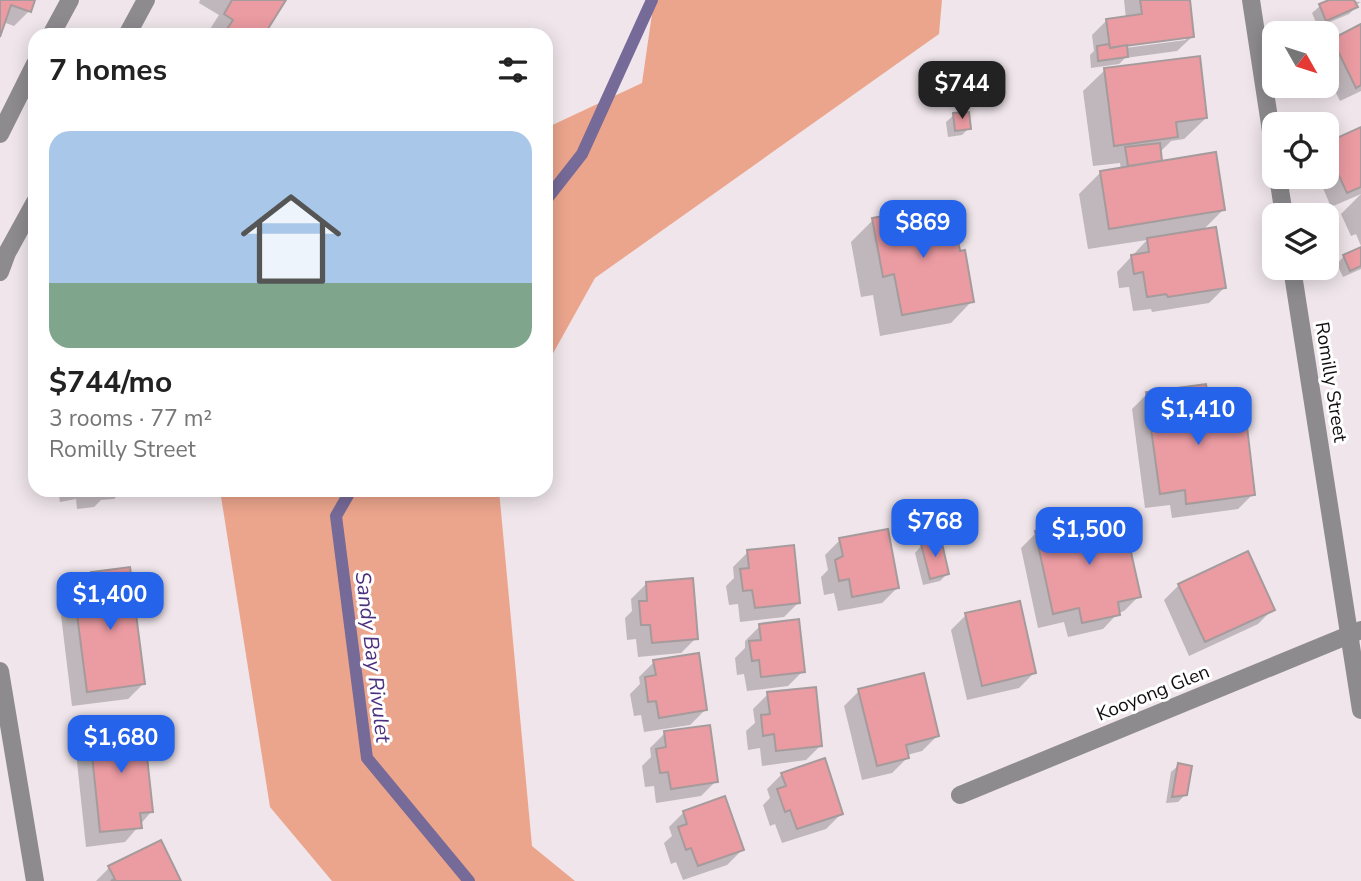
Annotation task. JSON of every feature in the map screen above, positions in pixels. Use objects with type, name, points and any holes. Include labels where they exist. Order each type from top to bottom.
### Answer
[{"type":"street","points":[[55,28],[70,0]]},
{"type":"street","points":[[131,28],[146,0]]},
{"type":"street","points":[[1251,0],[1268,112]]},
{"type":"street","points":[[0,134],[28,78]]},
{"type":"street","points":[[0,272],[28,215]]},
{"type":"street","name":"Romilly Street","points":[[1294,280],[1356,633],[1361,710]]},
{"type":"street","name":"Kooyong Glen","points":[[960,794],[1356,633]]},
{"type":"street","points":[[0,671],[35,881]]},
{"type":"shaded area","points":[[654,0],[942,0],[939,34],[595,278],[553,353],[553,125],[642,83]]},
{"type":"shaded area","points":[[221,497],[500,497],[532,846],[575,881],[332,881],[270,807]]},
{"type":"building","points":[[0,0],[35,0],[31,12],[11,5],[0,37]]},
{"type":"building","points":[[232,0],[286,0],[268,28],[228,28],[233,20],[224,14]]},
{"type":"building","points":[[1140,0],[1190,0],[1194,37],[1110,48],[1106,19],[1142,14]]},
{"type":"building","points":[[1329,0],[1354,0],[1358,7],[1326,21],[1319,4]]},
{"type":"building","points":[[1361,24],[1361,85],[1356,88],[1339,53],[1339,35]]},
{"type":"building","points":[[1109,44],[1110,48],[1127,45],[1128,57],[1098,61],[1097,46]]},
{"type":"building","points":[[1200,56],[1207,118],[1176,122],[1178,137],[1114,146],[1104,68]]},
{"type":"building","points":[[969,112],[971,129],[955,131],[953,113]]},
{"type":"building","points":[[1361,127],[1361,187],[1347,193],[1339,176],[1339,137]]},
{"type":"building","points":[[1160,143],[1162,161],[1128,166],[1125,147]]},
{"type":"building","points":[[1216,152],[1225,210],[1109,229],[1100,171]]},
{"type":"building","points":[[943,205],[948,232],[956,230],[960,251],[965,250],[974,302],[902,315],[894,274],[883,277],[872,218]]},
{"type":"building","points":[[1216,227],[1226,288],[1168,297],[1166,294],[1147,297],[1143,272],[1134,274],[1131,255],[1149,252],[1147,238]]},
{"type":"building","points":[[1361,247],[1361,266],[1350,271],[1343,255]]},
{"type":"building","points":[[1206,384],[1211,422],[1246,418],[1255,495],[1186,504],[1185,490],[1160,494],[1146,392]]},
{"type":"building","points":[[1122,512],[1141,597],[1118,602],[1120,615],[1082,623],[1079,608],[1053,614],[1035,531]]},
{"type":"building","points":[[888,529],[899,588],[852,597],[849,579],[839,581],[835,560],[843,556],[839,538]]},
{"type":"building","points":[[941,539],[949,574],[930,579],[921,544]]},
{"type":"building","points":[[794,545],[800,603],[755,608],[752,590],[743,591],[740,569],[749,568],[747,550]]},
{"type":"building","points":[[1248,551],[1275,610],[1205,642],[1178,584]]},
{"type":"building","points":[[130,567],[145,684],[87,692],[74,591],[93,588],[91,572]]},
{"type":"building","points":[[693,578],[698,639],[652,643],[650,625],[641,625],[639,601],[647,601],[646,582]]},
{"type":"building","points":[[1020,601],[1036,673],[982,686],[965,613]]},
{"type":"building","points":[[799,619],[805,672],[761,677],[759,660],[752,661],[749,641],[761,640],[759,624]]},
{"type":"building","points":[[699,653],[707,710],[659,718],[656,701],[648,702],[645,677],[656,675],[653,660]]},
{"type":"building","points":[[924,673],[939,736],[906,745],[909,758],[877,766],[858,689]]},
{"type":"building","points":[[816,687],[822,746],[776,751],[774,734],[763,736],[761,715],[770,714],[767,692]]},
{"type":"building","points":[[143,720],[153,812],[140,813],[142,828],[100,832],[89,726]]},
{"type":"building","points":[[710,725],[718,782],[671,789],[668,772],[660,773],[656,749],[666,747],[664,731]]},
{"type":"building","points":[[825,758],[843,814],[797,829],[790,810],[785,812],[777,789],[786,786],[781,773]]},
{"type":"building","points":[[1178,763],[1192,766],[1187,795],[1172,797]]},
{"type":"building","points":[[725,796],[744,850],[698,866],[691,848],[686,850],[678,827],[687,824],[683,811]]},
{"type":"building","points":[[161,840],[181,881],[111,881],[115,879],[108,866]]},
{"type":"waterway","name":"Sandy Bay Rivulet","points":[[553,191],[582,154],[652,0]]},
{"type":"waterway","name":"Sandy Bay Rivulet","points":[[347,497],[336,516],[367,758],[469,881]]}]
